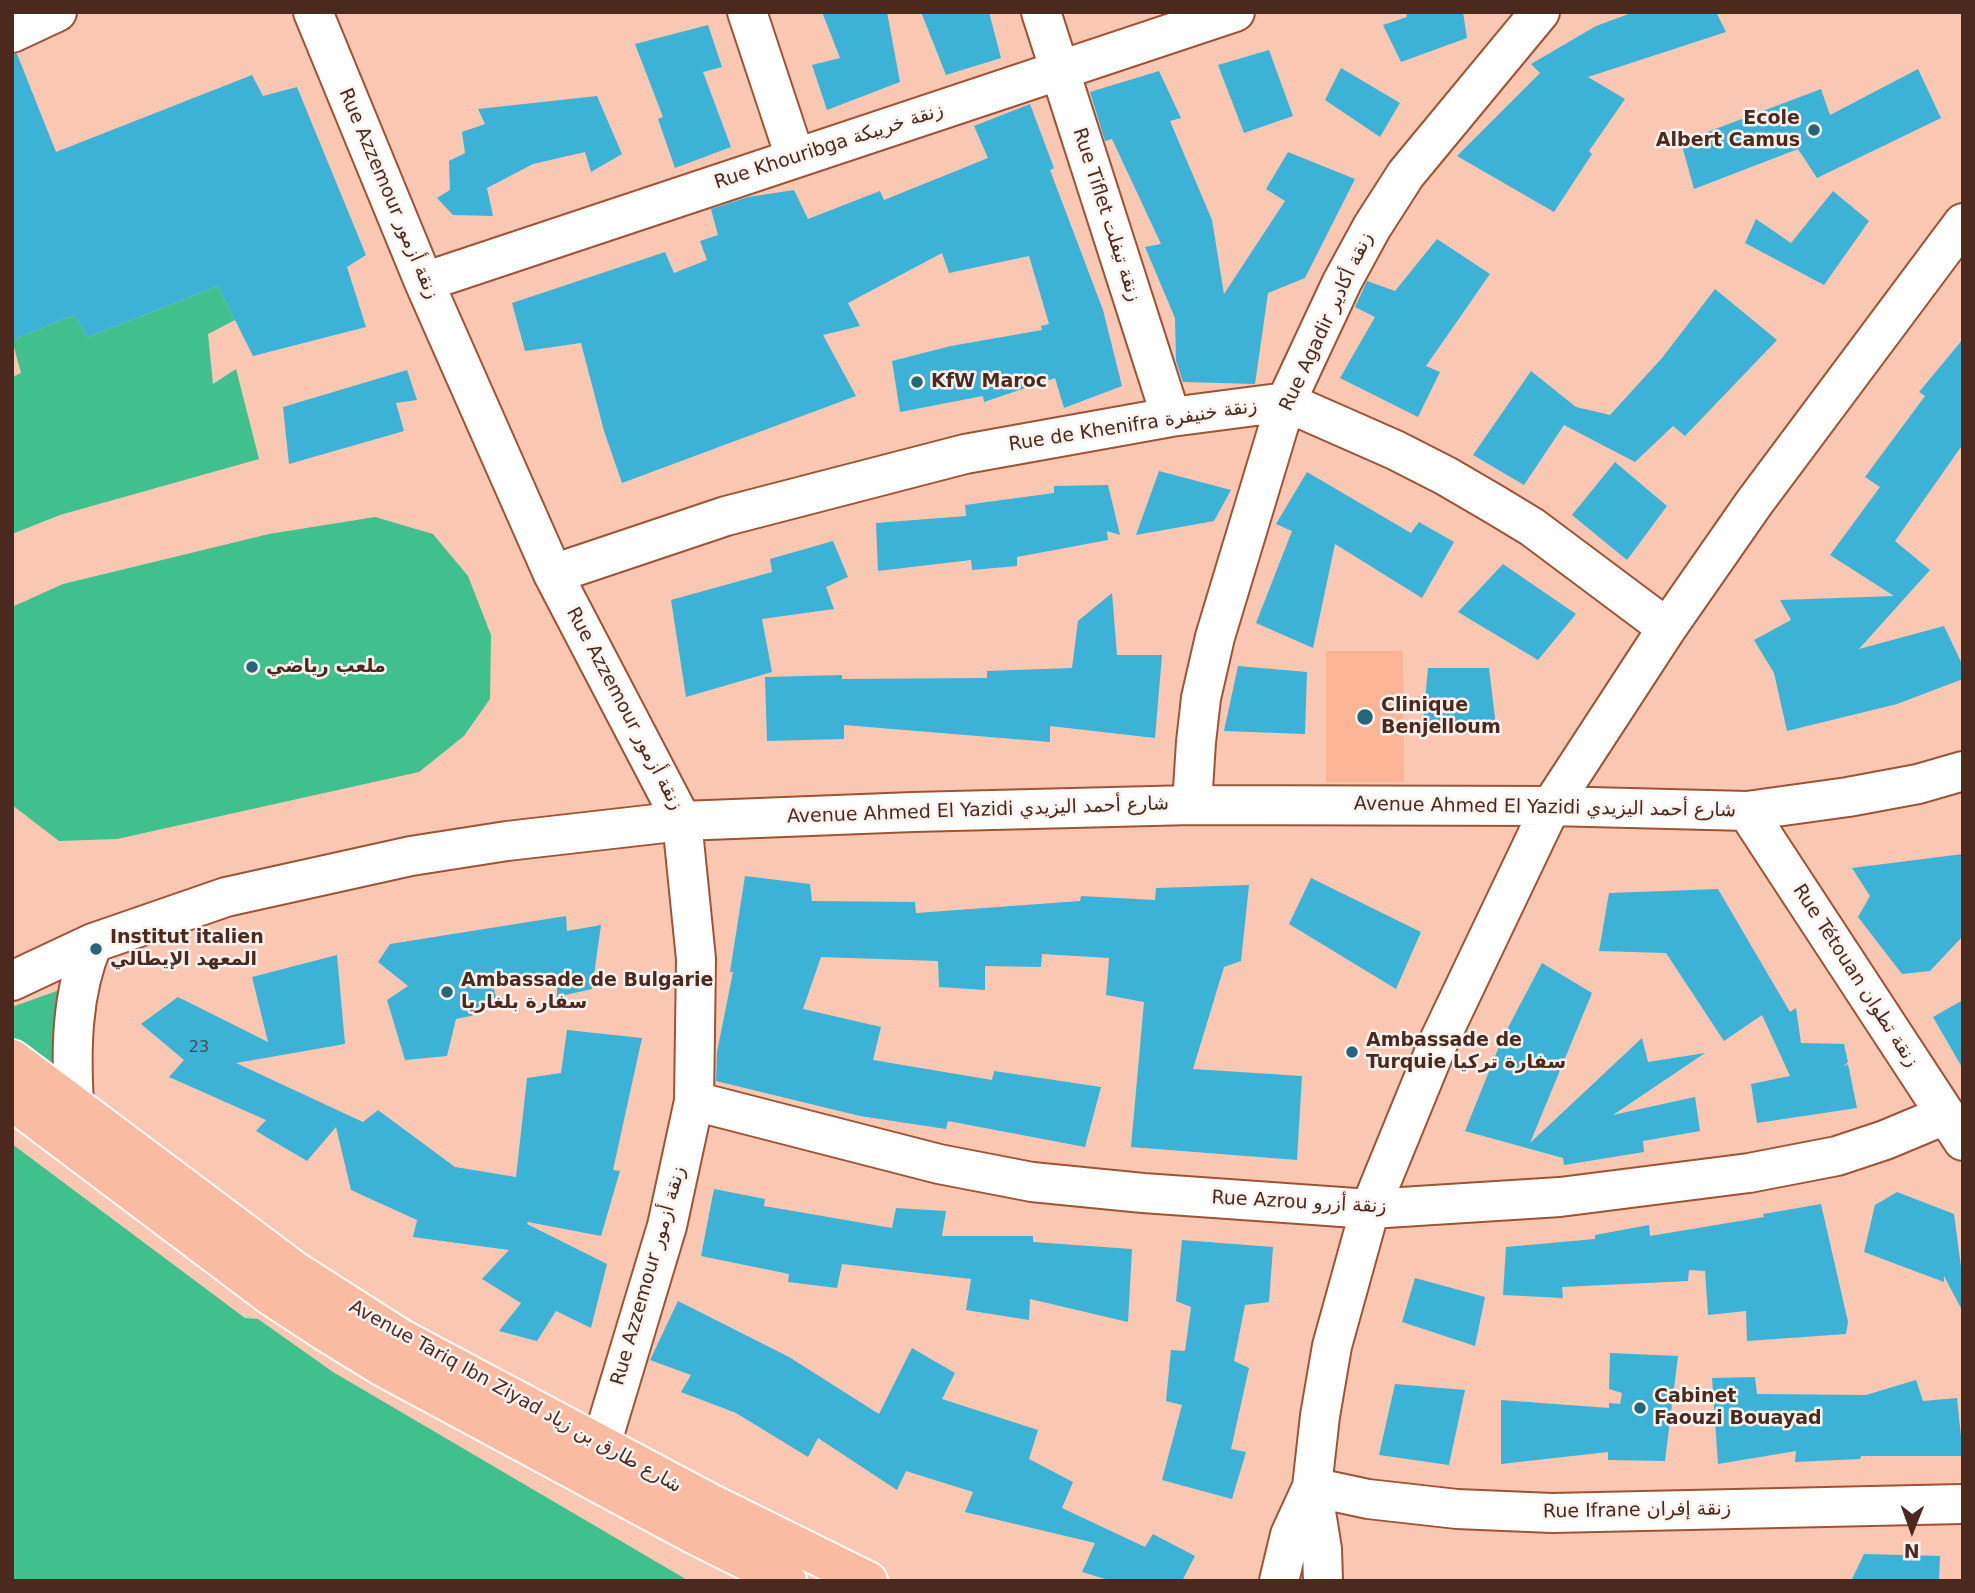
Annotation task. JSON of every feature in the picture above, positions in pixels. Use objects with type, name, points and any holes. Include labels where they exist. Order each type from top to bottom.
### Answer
[{"type":"main road","name":"Avenue Tariq Ibn Ziyad شارع طارق بن زياد","points":[[12,1059],[295,1271],[347,1306],[400,1338],[710,1503],[868,1581]]},
{"type":"main road","name":"Avenue Tariq Ibn Ziyad شارع طارق بن زياد","points":[[12,1101],[271,1296],[326,1332],[383,1367],[720,1548],[787,1581]]},
{"type":"main road","points":[[720,1548],[757,1581]]},
{"type":"street","points":[[12,33],[57,12]]},
{"type":"street","name":"Rue Azzemour زنقة أزمور","points":[[313,12],[424,282],[553,575],[682,821],[696,959],[694,1101],[667,1226],[601,1445]]},
{"type":"street","points":[[747,12],[794,158]]},
{"type":"street","name":"Rue Tiflet زنقة تيفلت","points":[[1041,12],[1171,417]]},
{"type":"street","name":"Rue Khouribga زنقة خريبكة","points":[[424,282],[1235,12]]},
{"type":"street","name":"Rue Agadir زنقة أكادير","points":[[1192,805],[1196,742],[1204,686],[1215,638],[1286,402],[1342,282],[1372,227],[1406,174],[1540,12]]},
{"type":"street","points":[[1323,1581],[1322,1549],[1312,1486],[1332,1346],[1370,1209],[1438,1043],[1552,806],[1667,628],[1754,503],[1960,236]]},
{"type":"street","points":[[1286,402],[1405,455],[1532,527],[1667,628]]},
{"type":"street","name":"Rue de Khenifra زنقة خنيفرة","points":[[553,575],[726,516],[965,454],[1171,417],[1286,402]]},
{"type":"street","name":"Avenue Ahmed El Yazidi شارع أحمد اليزيدي","points":[[12,981],[93,943],[226,897],[385,861],[507,841],[682,821],[1192,805],[1552,806],[1747,811],[1848,797],[1918,784],[1963,771]]},
{"type":"street","name":"Rue Tétouan زنقة تطوان","points":[[1747,811],[1954,1128]]},
{"type":"street","points":[[74,1105],[71,1068],[74,1024],[82,969],[93,943]]},
{"type":"street","name":"Rue Azrou زنقة أزرو","points":[[694,1101],[926,1161],[1032,1182],[1143,1193],[1370,1209],[1560,1197],[1749,1173],[1837,1156],[1885,1140],[1954,1128]]},
{"type":"street","points":[[1279,1581],[1290,1535],[1312,1486]]},
{"type":"street","name":"Rue Ifrane زنقة إفران","points":[[1312,1486],[1368,1499],[1457,1508],[1552,1513],[1963,1504]]},
{"type":"shaded area","name":"Clinique Benjelloum","points":[[1326,651],[1403,651],[1404,782],[1326,782]]},
{"type":"green space","points":[[218,286],[235,320],[208,334],[213,384],[236,369],[259,459],[60,515],[12,534],[12,377],[21,373],[12,340],[74,315],[88,337]]},
{"type":"green space","name":"ملعب رياضي","points":[[375,517],[433,534],[468,576],[491,635],[490,699],[464,736],[419,772],[117,839],[59,841],[12,805],[12,607],[63,584],[269,534]]},
{"type":"green space","points":[[65,988],[51,1071],[12,1040],[12,1007]]},
{"type":"green space","points":[[12,1144],[245,1318],[258,1319],[333,1372],[689,1581],[12,1581]]},
{"type":"building","points":[[822,12],[887,12],[900,82],[827,110],[812,65],[840,58]]},
{"type":"building","points":[[921,12],[989,12],[1001,58],[946,75]]},
{"type":"building","points":[[1406,12],[1463,12],[1467,38],[1401,62],[1383,25],[1407,17]]},
{"type":"building","points":[[1634,12],[1716,12],[1726,32],[1588,77],[1625,99],[1589,151],[1592,154],[1554,212],[1457,156],[1540,73],[1531,64],[1596,26]]},
{"type":"building","points":[[708,25],[722,67],[703,72],[731,147],[675,168],[658,119],[663,117],[635,44]]},
{"type":"building","points":[[1269,50],[1293,116],[1244,133],[1218,65]]},
{"type":"building","points":[[12,54],[17,54],[56,152],[252,75],[263,96],[297,87],[366,255],[347,267],[366,327],[253,356],[218,286],[88,337],[74,315],[12,340]]},
{"type":"building","points":[[1341,68],[1400,103],[1380,137],[1325,100]]},
{"type":"building","name":"Ecole Albert Camus","points":[[1918,69],[1941,118],[1817,178],[1798,149],[1694,189],[1681,142],[1821,89],[1830,115]]},
{"type":"building","points":[[1159,71],[1181,118],[1170,121],[1212,220],[1224,294],[1285,201],[1266,189],[1288,152],[1355,179],[1305,278],[1268,293],[1255,384],[1183,382],[1176,361],[1175,318],[1145,247],[1161,244],[1112,139],[1105,141],[1090,92]]},
{"type":"building","points":[[597,96],[622,154],[591,172],[585,152],[533,164],[487,188],[493,216],[453,215],[437,198],[450,190],[449,161],[465,153],[462,132],[485,124],[478,109]]},
{"type":"building","points":[[1030,104],[1054,168],[1050,170],[1103,310],[1122,386],[1064,408],[1055,378],[984,402],[983,396],[900,412],[892,361],[951,346],[1042,330],[1041,326],[1049,324],[1029,256],[949,273],[942,253],[848,303],[860,326],[823,335],[856,396],[622,483],[604,431],[581,343],[525,351],[512,303],[665,252],[674,273],[707,260],[700,241],[718,235],[711,209],[748,197],[794,190],[808,219],[880,191],[884,200],[988,158],[974,126]]},
{"type":"building","points":[[1833,191],[1869,221],[1824,285],[1745,243],[1756,219],[1791,243]]},
{"type":"building","points":[[1437,239],[1490,274],[1426,366],[1440,372],[1418,417],[1340,378],[1375,317],[1355,307],[1367,281],[1395,291]]},
{"type":"building","points":[[1715,289],[1777,340],[1685,436],[1673,426],[1635,462],[1564,425],[1524,485],[1473,455],[1531,371],[1576,407],[1610,415],[1662,358]]},
{"type":"building","points":[[1963,339],[1963,444],[1895,541],[1930,570],[1859,649],[1944,626],[1963,666],[1963,679],[1897,704],[1787,731],[1774,673],[1754,640],[1791,620],[1780,600],[1894,596],[1830,555],[1880,487],[1865,477],[1925,396],[1919,392]]},
{"type":"building","points":[[407,370],[417,400],[396,403],[404,431],[289,464],[283,407]]},
{"type":"building","points":[[1615,462],[1667,506],[1627,560],[1572,515]]},
{"type":"building","points":[[1159,471],[1231,490],[1214,521],[1136,535]]},
{"type":"building","points":[[1307,472],[1411,533],[1419,522],[1454,542],[1422,598],[1335,544],[1313,648],[1256,623],[1292,531],[1276,524]]},
{"type":"building","points":[[1108,485],[1120,535],[1107,531],[1108,540],[1017,557],[1017,566],[972,570],[971,560],[878,571],[876,523],[966,516],[965,505],[1054,493],[1054,486]]},
{"type":"building","points":[[833,541],[848,577],[826,587],[834,609],[762,619],[772,672],[686,697],[671,600],[772,572],[770,559]]},
{"type":"building","points":[[1503,564],[1576,614],[1538,660],[1458,612]]},
{"type":"building","points":[[1112,593],[1117,655],[1162,655],[1155,738],[1050,726],[1050,742],[844,725],[844,739],[767,741],[765,677],[842,675],[842,679],[987,678],[987,671],[1072,668],[1078,621]]},
{"type":"building","points":[[1238,666],[1307,672],[1305,734],[1224,731]]},
{"type":"building","points":[[1428,668],[1489,668],[1497,734],[1422,733]]},
{"type":"building","points":[[1963,854],[1963,936],[1930,971],[1902,974],[1858,917],[1870,896],[1852,868]]},
{"type":"building","points":[[745,876],[810,884],[812,901],[915,902],[916,913],[1080,901],[1081,896],[1155,900],[1156,888],[1249,885],[1241,961],[1224,967],[1193,1069],[1302,1076],[1297,1160],[1131,1147],[1144,1002],[1106,995],[1109,958],[1042,954],[1041,967],[985,966],[985,990],[939,987],[938,961],[821,957],[803,1009],[881,1027],[873,1060],[992,1080],[994,1071],[1101,1087],[1085,1147],[948,1121],[946,1129],[860,1116],[716,1081],[717,1052],[733,972],[730,972]]},
{"type":"building","points":[[1311,878],[1421,932],[1396,989],[1289,924]]},
{"type":"building","points":[[1718,889],[1790,1012],[1796,1008],[1801,1043],[1844,1044],[1848,1062],[1843,1067],[1848,1064],[1857,1108],[1757,1123],[1751,1084],[1790,1076],[1762,1015],[1724,1041],[1666,953],[1599,951],[1609,893]]},
{"type":"building","points":[[566,916],[567,931],[601,925],[592,989],[557,997],[557,978],[492,982],[496,997],[479,1009],[480,1014],[456,1019],[447,1056],[405,1060],[387,1000],[408,986],[378,962],[390,944]]},
{"type":"building","points":[[337,955],[345,1044],[236,1063],[363,1122],[378,1110],[455,1167],[516,1177],[527,1078],[561,1073],[567,1030],[642,1038],[613,1170],[620,1171],[601,1236],[528,1222],[527,1224],[607,1264],[591,1328],[556,1311],[537,1341],[499,1331],[521,1303],[482,1279],[509,1250],[413,1237],[417,1220],[351,1190],[336,1127],[307,1161],[256,1131],[266,1120],[169,1077],[184,1060],[141,1024],[178,997],[268,1042],[252,977]]},
{"type":"building","points":[[1542,963],[1592,993],[1530,1143],[1642,1038],[1648,1062],[1705,1053],[1613,1115],[1695,1097],[1700,1131],[1643,1141],[1644,1152],[1564,1165],[1563,1158],[1465,1131],[1502,1039]]},
{"type":"building","points":[[1963,1000],[1963,1069],[1933,1017]]},
{"type":"building","points":[[714,1189],[765,1199],[764,1206],[892,1228],[896,1208],[946,1211],[942,1236],[1033,1236],[1033,1242],[1132,1249],[1128,1322],[1030,1299],[1029,1320],[966,1310],[971,1279],[842,1264],[837,1288],[788,1282],[789,1274],[701,1256]]},
{"type":"building","points":[[1897,1192],[1954,1214],[1963,1282],[1963,1312],[1944,1276],[1944,1282],[1864,1252],[1875,1205]]},
{"type":"building","points":[[1821,1204],[1848,1322],[1846,1334],[1747,1341],[1746,1311],[1708,1315],[1705,1271],[1689,1270],[1688,1281],[1562,1287],[1563,1298],[1503,1295],[1506,1247],[1595,1239],[1595,1235],[1649,1225],[1650,1236],[1764,1217],[1763,1214]]},
{"type":"building","points":[[1182,1240],[1273,1247],[1269,1302],[1245,1305],[1234,1361],[1249,1368],[1231,1449],[1246,1452],[1232,1499],[1162,1480],[1182,1405],[1166,1401],[1171,1350],[1185,1351],[1191,1307],[1176,1301]]},
{"type":"building","points":[[1415,1278],[1485,1297],[1475,1346],[1402,1322]]},
{"type":"building","points":[[678,1301],[789,1357],[879,1414],[912,1348],[955,1373],[942,1399],[1038,1430],[1029,1459],[1073,1482],[1062,1508],[1145,1547],[1153,1534],[1195,1556],[1182,1581],[1112,1581],[1082,1572],[1095,1543],[965,1512],[973,1492],[906,1471],[897,1490],[818,1438],[808,1457],[736,1413],[681,1392],[691,1375],[650,1360]]},
{"type":"building","points":[[1610,1353],[1678,1356],[1665,1461],[1608,1460],[1608,1452],[1501,1464],[1501,1400],[1609,1408],[1609,1403],[1620,1404],[1622,1393],[1609,1389]]},
{"type":"building","points":[[1755,1377],[1757,1394],[1866,1395],[1916,1380],[1923,1401],[1957,1398],[1963,1456],[1861,1456],[1860,1459],[1795,1462],[1796,1451],[1718,1464],[1712,1378]]},
{"type":"building","points":[[1395,1384],[1465,1390],[1449,1465],[1379,1455]]},
{"type":"building","points":[[1864,1554],[1940,1556],[1939,1581],[1851,1581]]},
{"type":"place","name":"Ecole Albert Camus","points":[[1814,130]]},
{"type":"place","name":"KfW Maroc","points":[[917,382]]},
{"type":"place","name":"ملعب رياضي","points":[[252,667]]},
{"type":"place","name":"Clinique Benjelloum","points":[[1365,717]]},
{"type":"place","name":"Institut italien المعهد الإيطالي","points":[[96,949]]},
{"type":"place","name":"Ambassade de Bulgarie سفارة بلغاريا","points":[[447,992]]},
{"type":"place","name":"Ambassade de Turquie سفارة تركيا","points":[[1352,1052]]},
{"type":"place","name":"Cabinet Faouzi Bouayad","points":[[1640,1408]]}]
